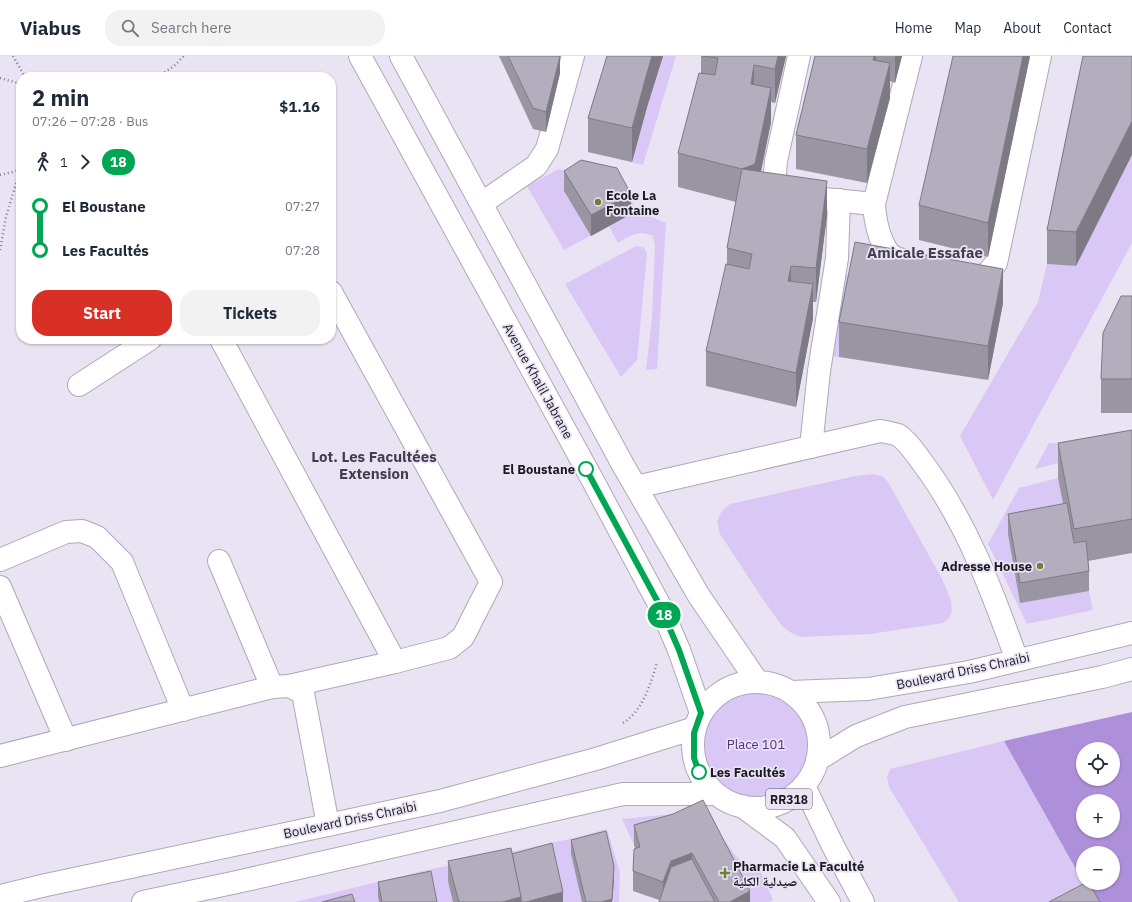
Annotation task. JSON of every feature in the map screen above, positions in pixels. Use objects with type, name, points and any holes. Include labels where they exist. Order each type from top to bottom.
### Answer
[{"type":"main road","name":"Avenue Khalil Jabrane","points":[[360,56],[660,606],[679,650],[698,720]]},
{"type":"main road","points":[[401,56],[636,487],[699,596],[757,681]]},
{"type":"main road","points":[[482,203],[536,166],[547,149],[573,56]]},
{"type":"main road","points":[[799,56],[776,161],[775,173],[777,190],[785,194],[874,204]]},
{"type":"main road","points":[[911,56],[874,204],[875,218],[888,252],[898,259],[929,267]]},
{"type":"main road","points":[[950,273],[972,278],[987,274],[996,263],[1040,56]]},
{"type":"main road","points":[[811,447],[819,371],[837,258],[839,200]]},
{"type":"main road","points":[[0,756],[183,710],[395,662],[448,648],[463,638],[491,582],[336,301]]},
{"type":"main road","points":[[79,385],[142,344]]},
{"type":"main road","points":[[224,344],[395,662]]},
{"type":"main road","points":[[636,487],[880,431],[897,435],[909,444],[935,479],[970,541],[985,574],[1017,660]]},
{"type":"main road","points":[[0,560],[66,532],[82,531],[97,537],[122,562],[183,710]]},
{"type":"main road","points":[[219,561],[280,687],[303,693],[328,825]]},
{"type":"main road","points":[[0,587],[66,740]]},
{"type":"main road","name":"Boulevard Driss Chraibi","points":[[791,692],[868,690],[969,672],[1132,633]]},
{"type":"main road","points":[[817,760],[856,736],[905,717],[1087,680],[1132,669]]},
{"type":"main road","name":"Boulevard Driss Chraibi","points":[[757,681],[775,684],[791,692],[805,705],[815,721],[819,740],[817,760],[813,772],[804,786],[789,799],[766,807],[742,806],[724,800],[706,784],[699,772],[694,758],[694,733],[698,720],[711,700],[725,690],[740,683],[757,681]]},
{"type":"main road","name":"Boulevard Driss Chraibi","points":[[0,896],[53,883],[440,801],[596,758],[698,720]]},
{"type":"main road","points":[[804,786],[833,846],[864,902]]},
{"type":"main road","name":"Boulevard Driss Chraibi","points":[[143,902],[238,882],[623,794],[716,794]]},
{"type":"main road","points":[[742,806],[785,838],[830,902]]},
{"type":"path","points":[[13,56],[22,72]]},
{"type":"path","points":[[165,72],[184,56]]},
{"type":"path","points":[[0,78],[16,83]]},
{"type":"path","points":[[0,174],[16,172]]},
{"type":"path","points":[[0,250],[6,217],[16,184]]},
{"type":"path","points":[[622,724],[628,720],[641,704],[652,678],[658,657]]},
{"type":"green space","points":[[617,56],[676,56],[643,165],[588,152]]},
{"type":"green space","points":[[1132,155],[1132,243],[993,500],[960,436],[1038,302],[1047,264],[1076,266]]},
{"type":"green space","points":[[559,169],[622,184],[637,211],[666,223],[657,369],[646,370],[652,318],[655,246],[653,236],[639,233],[618,243],[609,226],[564,250],[527,186]]},
{"type":"green space","points":[[636,246],[643,247],[647,253],[637,360],[621,377],[565,284]]},
{"type":"green space","points":[[846,275],[855,277],[839,357],[831,356]]},
{"type":"green space","points":[[1049,443],[1125,446],[1035,469]]},
{"type":"green space","points":[[873,474],[882,476],[888,482],[941,577],[951,600],[952,612],[949,618],[943,623],[870,634],[801,637],[793,634],[783,627],[764,601],[720,534],[717,521],[722,511],[730,504],[855,476]]},
{"type":"green space","points":[[1058,478],[1074,563],[1086,561],[1089,591],[1093,610],[1027,624],[988,544],[1019,488]]},
{"type":"green space","name":"Place 101","points":[[756,690],[777,694],[794,706],[806,723],[810,744],[806,765],[794,782],[777,794],[756,798],[735,794],[718,782],[706,765],[702,744],[706,723],[718,706],[735,694]]},
{"type":"green space","points":[[1004,741],[1076,870],[1076,890],[1087,890],[1094,902],[959,902],[889,787],[887,777],[890,769]]},
{"type":"green space","points":[[663,815],[680,817],[673,834],[634,845],[622,819]]},
{"type":"green space","points":[[607,829],[620,873],[619,902],[295,902],[423,871],[574,838]]},
{"type":"green space","points":[[720,836],[740,861],[759,868],[773,900],[769,902],[745,902]]},
{"type":"shaded area","points":[[1132,712],[1132,902],[1094,902],[1088,890],[1120,890],[1120,846],[1076,846],[1076,870],[1004,741]]},
{"type":"building","points":[[508,56],[560,56],[546,112],[533,108]]},
{"type":"building","points":[[607,56],[652,56],[632,128],[588,118]]},
{"type":"building","points":[[702,56],[778,56],[775,69],[754,65],[751,84],[771,88],[755,164],[742,169],[678,153],[699,73],[715,75],[718,58]]},
{"type":"building","points":[[815,56],[874,56],[873,60],[890,63],[867,149],[796,135]]},
{"type":"building","points":[[953,56],[1023,56],[988,223],[919,205]]},
{"type":"building","points":[[1083,56],[1132,56],[1132,121],[1076,232],[1047,230]]},
{"type":"building","points":[[581,160],[617,168],[631,194],[591,215],[564,171]]},
{"type":"building","points":[[742,169],[827,181],[816,268],[791,266],[788,281],[813,284],[796,373],[706,351],[726,264],[749,269],[752,254],[727,248]]},
{"type":"building","points":[[855,242],[1003,269],[988,346],[839,322]]},
{"type":"building","points":[[1121,296],[1132,296],[1132,379],[1101,379],[1103,333]]},
{"type":"building","points":[[1132,430],[1132,519],[1074,529],[1058,443]]},
{"type":"building","points":[[1067,503],[1074,543],[1086,541],[1089,571],[1020,583],[1008,514]]},
{"type":"building","points":[[703,800],[750,891],[730,902],[719,902],[692,853],[671,861],[663,882],[633,871],[634,849],[640,847],[634,825],[673,814]]},
{"type":"building","points":[[606,831],[614,866],[612,899],[602,902],[586,902],[571,840]]},
{"type":"building","points":[[552,843],[563,892],[521,902],[512,854]]},
{"type":"building","points":[[511,848],[521,897],[502,902],[459,902],[448,861]]},
{"type":"building","points":[[692,859],[715,902],[659,902],[671,867]]},
{"type":"building","points":[[431,871],[437,902],[382,902],[378,882]]},
{"type":"building","points":[[1076,888],[1076,890],[1093,890],[1100,902],[1049,902]]},
{"type":"building","points":[[352,894],[355,902],[322,902]]},
{"type":"bus line","name":"18","points":[[586,469],[660,606],[679,650],[701,713],[694,733],[694,758],[699,772]]},
{"type":"place","name":"Ecole La Fontaine","points":[[598,202]]},
{"type":"place","name":"El Boustane","points":[[586,469]]},
{"type":"place","name":"Adresse House","points":[[1040,566]]},
{"type":"place","name":"Les Facultés","points":[[699,772]]},
{"type":"place","name":"Pharmacie La Faculté صيدلية الكلية","points":[[725,873]]},
{"type":"district","name":"Amicale Essafae","points":[[925,252]]},
{"type":"district","name":"Lot. Les Facultées Extension","points":[[374,464]]}]
